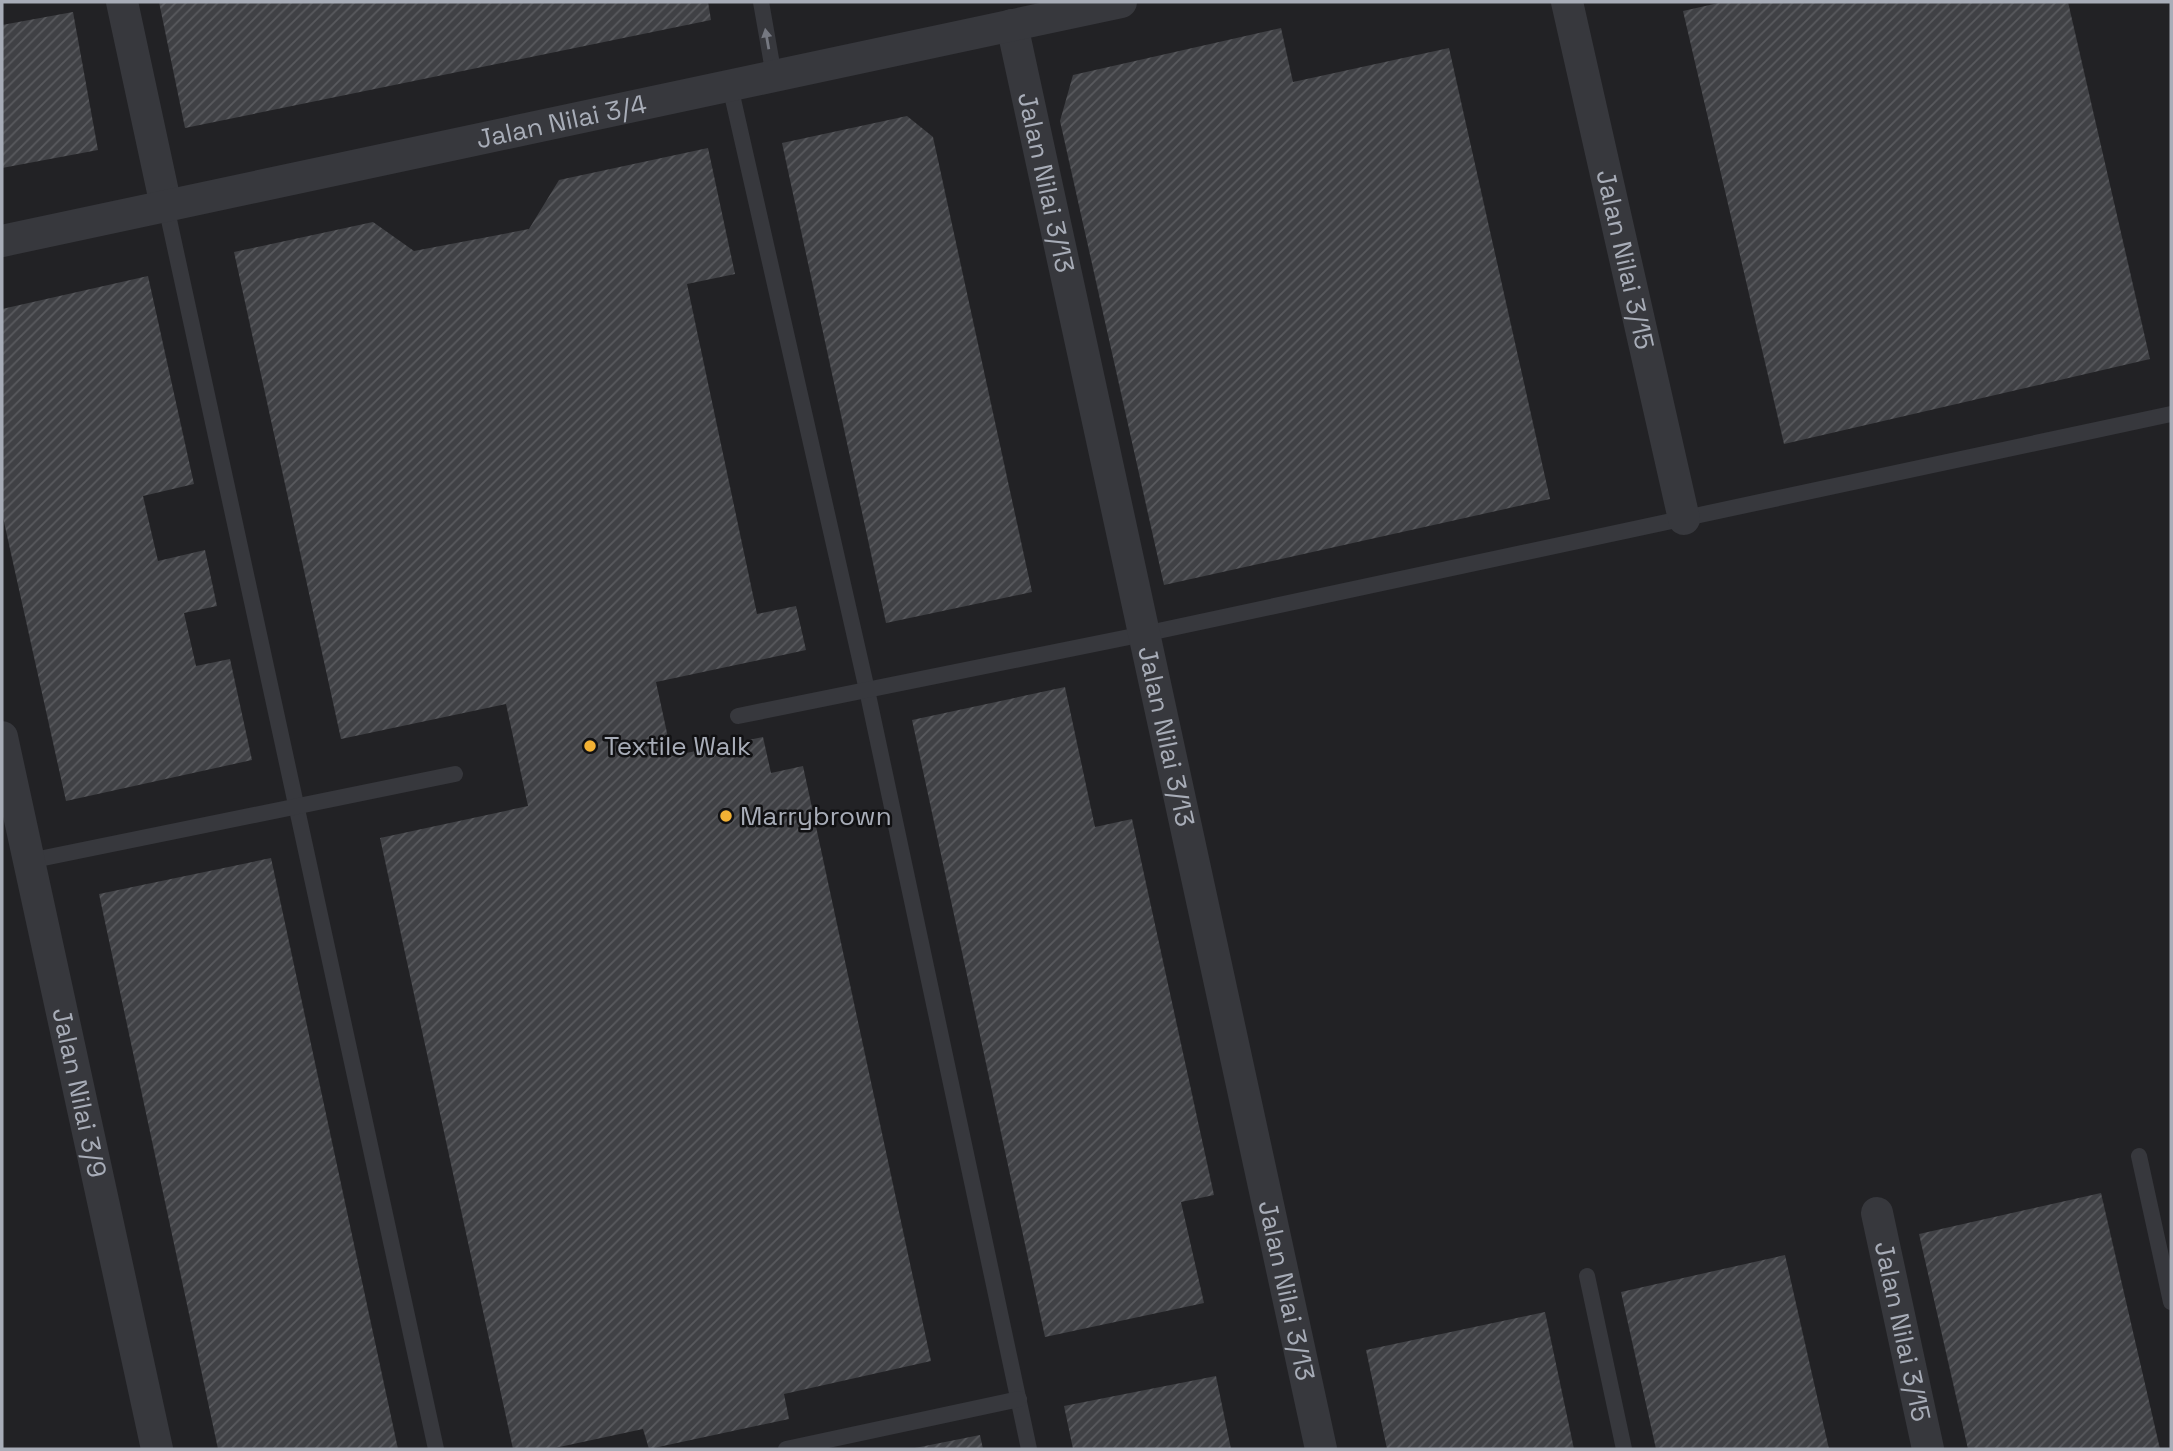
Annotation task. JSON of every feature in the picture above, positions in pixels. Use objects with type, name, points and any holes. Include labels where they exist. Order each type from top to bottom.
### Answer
[{"type":"street","points":[[122,2],[166,206]]},
{"type":"street","name":"Jalan Nilai 3/4","points":[[2,241],[1121,2]]},
{"type":"street","name":"Jalan Nilai 3/15","points":[[1567,2],[1684,519]]},
{"type":"street","name":"Jalan Nilai 3/13","points":[[1012,25],[1321,1449]]},
{"type":"street","name":"Jalan Nilai 3/9","points":[[2,737],[157,1449]]},
{"type":"street","name":"Jalan Nilai 3/15","points":[[1878,1213],[1928,1449]]},
{"type":"lane","points":[[761,2],[774,76]]},
{"type":"lane","points":[[730,86],[867,690],[1029,1449]]},
{"type":"lane","points":[[166,206],[436,1449]]},
{"type":"lane","points":[[738,716],[1144,634],[2171,414]]},
{"type":"lane","points":[[29,861],[455,774]]},
{"type":"lane","points":[[2139,1156],[2171,1302]]},
{"type":"lane","points":[[1587,1276],[1624,1449]]},
{"type":"lane","points":[[786,1449],[1018,1399]]},
{"type":"shaded area","points":[[2,2],[2171,2],[2171,1449],[2,1449]]},
{"type":"building","points":[[159,2],[708,2],[711,20],[185,128]]},
{"type":"building","points":[[1723,2],[2068,2],[2150,359],[1784,444],[1683,11]]},
{"type":"building","points":[[73,12],[98,150],[2,168],[2,25]]},
{"type":"building","points":[[1281,28],[1293,82],[1449,48],[1550,499],[1164,585],[1060,121],[1073,75]]},
{"type":"building","points":[[907,116],[933,137],[1032,592],[886,623],[782,143]]},
{"type":"building","points":[[708,148],[735,274],[687,284],[757,614],[796,606],[806,650],[656,682],[672,756],[763,737],[771,773],[803,766],[931,1361],[784,1394],[789,1419],[649,1449],[643,1429],[550,1449],[513,1449],[380,838],[528,806],[506,704],[341,739],[234,252],[373,222],[414,251],[529,229],[559,180]]},
{"type":"building","points":[[148,276],[194,484],[143,496],[158,561],[205,550],[217,606],[184,613],[196,666],[230,659],[252,760],[66,801],[2,513],[2,309]]},
{"type":"building","points":[[1065,687],[1095,827],[1132,819],[1214,1195],[1181,1202],[1204,1303],[1045,1337],[912,720]]},
{"type":"building","points":[[271,858],[398,1449],[218,1449],[99,894]]},
{"type":"building","points":[[2101,1193],[2160,1449],[1968,1449],[1919,1234]]},
{"type":"building","points":[[1785,1255],[1829,1449],[1656,1449],[1621,1292]]},
{"type":"building","points":[[1545,1312],[1574,1449],[1387,1449],[1366,1350]]},
{"type":"building","points":[[1216,1376],[1231,1449],[1073,1449],[1064,1406]]},
{"type":"building","points":[[980,1435],[983,1449],[915,1448]]},
{"type":"place","name":"Textile Walk","points":[[590,746]]},
{"type":"place","name":"Marrybrown","points":[[726,816]]}]
